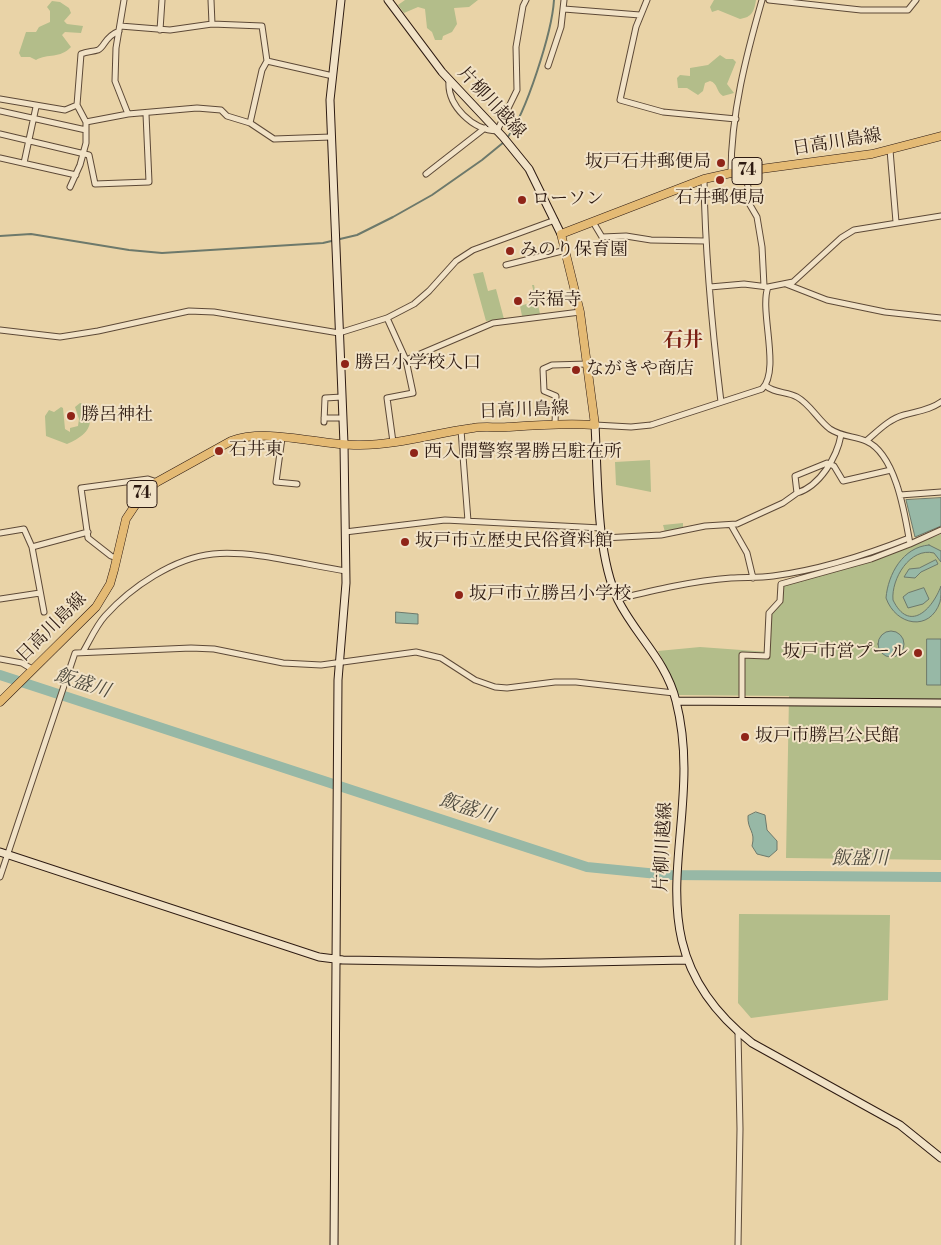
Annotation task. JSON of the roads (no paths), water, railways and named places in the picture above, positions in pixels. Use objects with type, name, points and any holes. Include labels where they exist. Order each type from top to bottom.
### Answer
[{"type":"main road","name":"日高川島線","points":[[0,702],[96,607],[110,584],[126,519],[144,492],[157,482],[236,439],[253,437],[282,438],[365,445],[473,428],[555,423],[595,425],[580,312],[561,234],[704,179],[731,173],[851,158],[941,136]]},
{"type":"street","points":[[124,0],[114,64],[115,81],[128,114]]},
{"type":"street","points":[[160,30],[162,0]]},
{"type":"street","points":[[212,0],[212,24]]},
{"type":"street","points":[[334,1245],[339,663],[346,572],[344,444],[331,137],[332,76],[341,0]]},
{"type":"street","name":"片柳川越線","points":[[388,0],[449,81],[503,137],[529,169],[561,234]]},
{"type":"street","points":[[449,81],[449,88],[461,113],[468,120],[497,131],[517,90],[516,47],[523,6],[526,0]]},
{"type":"street","points":[[548,66],[564,8],[564,0]]},
{"type":"street","points":[[647,0],[640,15],[620,100],[663,112],[736,119]]},
{"type":"street","points":[[731,173],[736,119],[745,58],[762,0]]},
{"type":"street","points":[[769,0],[861,10],[908,10],[916,0]]},
{"type":"street","points":[[564,8],[640,15]]},
{"type":"street","points":[[70,187],[83,153],[86,130],[86,122],[77,105],[81,54],[102,47],[109,35],[120,29],[180,29],[212,24],[262,26],[267,62],[262,70],[250,122]]},
{"type":"street","points":[[267,62],[332,76]]},
{"type":"street","points":[[0,99],[36,107],[65,110],[77,105]]},
{"type":"street","points":[[24,163],[36,107]]},
{"type":"street","points":[[86,122],[128,114],[146,114],[179,108],[214,109],[221,110],[227,116],[250,122],[274,139],[331,137]]},
{"type":"street","points":[[0,111],[86,130]]},
{"type":"street","points":[[0,134],[83,153],[90,158],[95,184],[149,182],[146,114]]},
{"type":"street","points":[[426,174],[485,128]]},
{"type":"street","points":[[890,150],[896,222]]},
{"type":"street","points":[[0,158],[76,175]]},
{"type":"street","points":[[595,425],[644,426],[760,390],[765,385],[770,347],[765,299],[766,287],[757,217],[750,204],[746,171]]},
{"type":"street","points":[[704,179],[705,241],[712,328],[721,402]]},
{"type":"street","points":[[710,287],[744,284],[766,287],[786,284],[800,278],[848,233],[860,228],[941,216]]},
{"type":"street","points":[[0,330],[60,337],[98,331],[189,311],[214,312],[339,333],[401,312],[423,297],[448,268],[465,254],[555,220]]},
{"type":"street","points":[[593,222],[602,237],[626,236],[651,240],[705,241]]},
{"type":"street","points":[[506,265],[566,250]]},
{"type":"street","points":[[786,284],[827,300],[885,312],[941,318]]},
{"type":"street","points":[[406,360],[493,323],[580,312]]},
{"type":"street","points":[[387,318],[406,360],[413,393],[387,398],[393,442]]},
{"type":"street","points":[[555,423],[556,396],[544,391],[543,369],[552,365],[588,364]]},
{"type":"street","points":[[765,385],[769,389],[797,397],[819,419],[841,435],[866,441],[880,452],[891,470],[900,495],[910,541]]},
{"type":"street","points":[[342,397],[325,398],[324,420],[342,418]]},
{"type":"street","points":[[866,441],[886,423],[903,415],[933,407],[941,402]]},
{"type":"street","points":[[933,407],[941,411]]},
{"type":"street","name":"片柳川越線","points":[[595,425],[602,528],[608,570],[618,599],[655,653],[674,693],[682,734],[683,766],[676,887],[681,939],[687,960],[702,990],[722,1017],[738,1032],[773,1056],[900,1125],[941,1158]]},
{"type":"street","points":[[461,430],[468,521]]},
{"type":"street","points":[[603,538],[661,536],[705,526],[731,525],[763,513],[797,493],[822,475],[838,449],[841,435]]},
{"type":"street","points":[[282,438],[276,482],[297,484]]},
{"type":"street","points":[[831,463],[843,481],[891,470]]},
{"type":"street","points":[[797,493],[795,476],[831,463]]},
{"type":"street","points":[[117,558],[111,556],[92,541],[88,532],[81,488],[148,479],[157,482]]},
{"type":"street","points":[[900,495],[941,492]]},
{"type":"street","points":[[345,532],[432,520],[602,528]]},
{"type":"street","points":[[731,525],[748,557],[752,578]]},
{"type":"street","points":[[0,533],[24,529],[32,547],[44,612]]},
{"type":"street","points":[[618,599],[682,585],[801,571],[877,551],[941,530]]},
{"type":"street","points":[[32,547],[88,532]]},
{"type":"street","points":[[742,702],[742,656],[767,656],[769,613],[780,601],[781,584],[871,559],[910,541]]},
{"type":"street","points":[[84,652],[100,624],[113,609],[152,577],[185,560],[214,554],[243,555],[346,572]]},
{"type":"street","points":[[0,599],[40,593]]},
{"type":"street","points":[[0,877],[4,853],[57,708],[74,655],[84,652],[191,648],[214,649],[283,663],[321,664],[422,652],[440,658],[475,680],[495,687],[506,688],[555,682],[576,682],[674,693]]},
{"type":"street","points":[[0,659],[25,664],[30,671]]},
{"type":"street","points":[[676,701],[941,703]]},
{"type":"street","points":[[4,853],[302,952],[337,959],[529,962],[687,960]]},
{"type":"street","points":[[738,1032],[740,1129],[738,1245]]},
{"type":"waterway","points":[[507,138],[522,111],[537,72],[548,32],[554,0]]},
{"type":"waterway","points":[[0,236],[31,234],[129,250],[162,253],[323,243],[357,235],[393,217],[432,195],[504,142]]},
{"type":"waterway","name":"飯盛川","points":[[0,675],[587,867],[668,875],[941,877]]},
{"type":"place","name":"坂戸石井郵便局","points":[[721,163]]},
{"type":"place","name":"石井郵便局","points":[[720,180]]},
{"type":"place","name":"ローソン","points":[[522,200]]},
{"type":"place","name":"みのり保育園","points":[[510,251]]},
{"type":"place","name":"宗福寺","points":[[518,301]]},
{"type":"place","name":"勝呂小学校入口","points":[[345,364]]},
{"type":"place","name":"ながきや商店","points":[[576,370]]},
{"type":"place","name":"勝呂神社","points":[[71,416]]},
{"type":"place","name":"石井東","points":[[219,451]]},
{"type":"place","name":"西入間警察署勝呂駐在所","points":[[414,453]]},
{"type":"place","name":"坂戸市立歴史民俗資料館","points":[[405,542]]},
{"type":"place","name":"坂戸市立勝呂小学校","points":[[459,595]]},
{"type":"place","name":"坂戸市営プール","points":[[918,653]]},
{"type":"place","name":"坂戸市勝呂公民館","points":[[745,737]]},
{"type":"district","name":"石井","points":[[683,341]]}]
